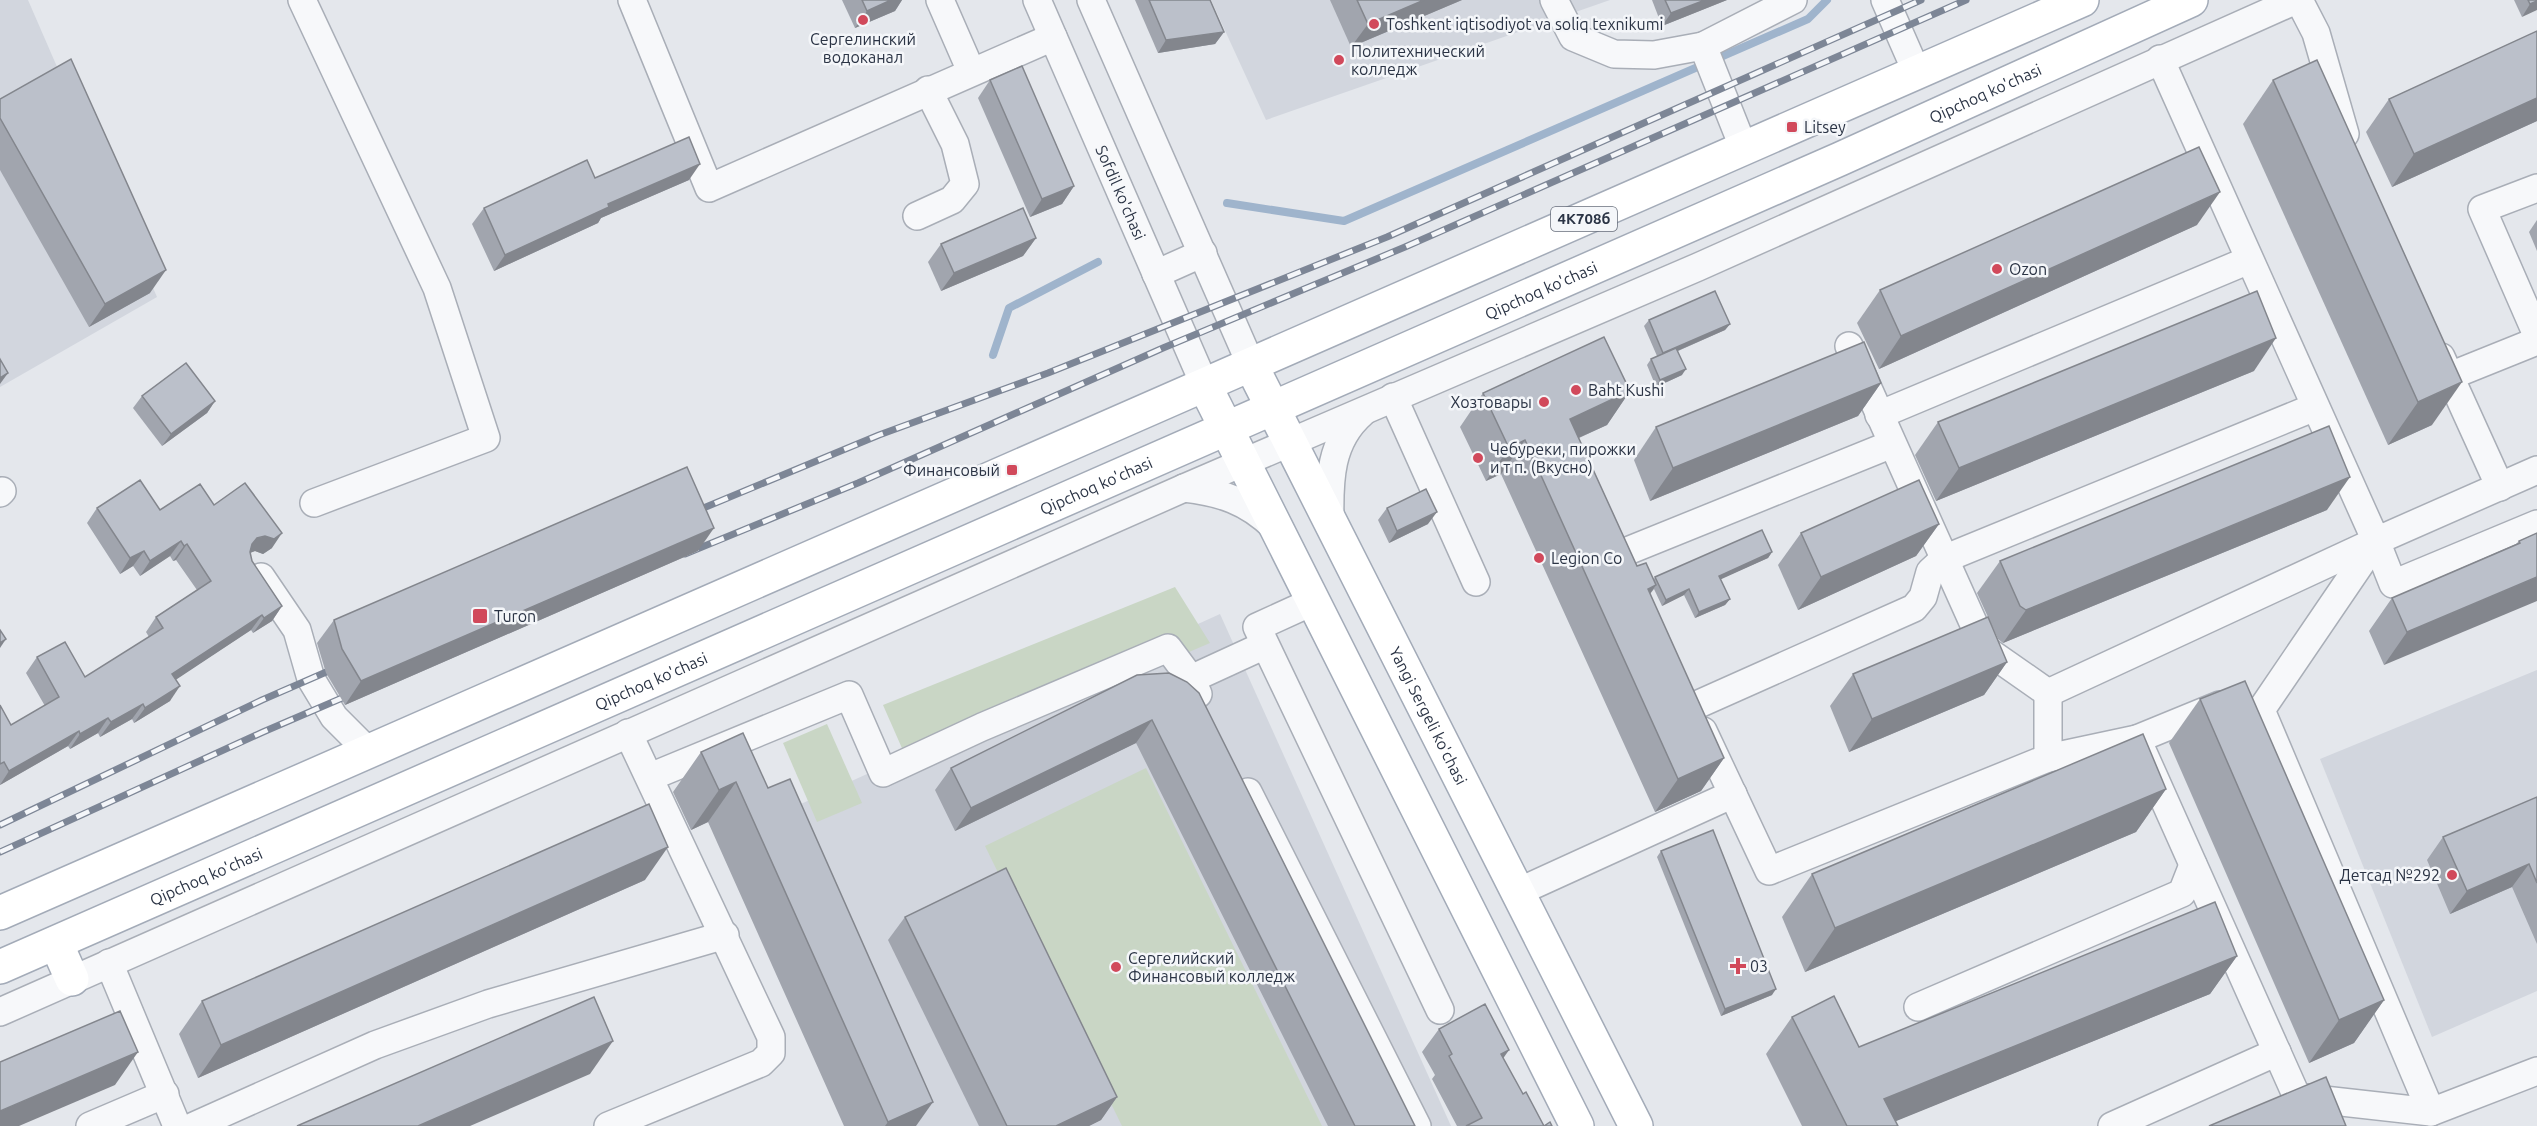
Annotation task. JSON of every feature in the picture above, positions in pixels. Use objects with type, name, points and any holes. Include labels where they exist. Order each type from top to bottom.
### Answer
[{"type":"main road","points":[[1917,73],[2082,0]]},
{"type":"main road","name":"Qipchoq ko'chasi","points":[[0,968],[1840,159],[2191,0]]},
{"type":"main road","name":"4К708б","points":[[1251,365],[1917,73]]},
{"type":"main road","points":[[1820,115],[1840,159]]},
{"type":"main road","points":[[0,913],[1251,365]]},
{"type":"main road","points":[[1227,429],[1251,365]]},
{"type":"main road","name":"Yangi Sergeli ko'chasi","points":[[1251,365],[1636,1126]]},
{"type":"main road","points":[[1205,386],[1577,1126]]},
{"type":"main road","points":[[667,621],[688,667]]},
{"type":"main road","points":[[56,943],[72,980]]},
{"type":"street","points":[[302,0],[436,288],[486,438],[314,503]]},
{"type":"street","points":[[632,0],[709,188],[1053,37]]},
{"type":"street","points":[[940,0],[971,72]]},
{"type":"street","name":"Sofdil ko'chasi","points":[[1037,0],[1205,386]]},
{"type":"street","points":[[1091,0],[1251,365]]},
{"type":"street","points":[[1554,0],[1573,37],[1614,54],[1654,55],[1703,46],[1793,0]]},
{"type":"street","points":[[1885,0],[1917,73]]},
{"type":"street","points":[[0,1012],[1184,488],[1698,267],[2160,59],[2297,0],[2316,33],[2353,163]]},
{"type":"street","points":[[1703,46],[1744,149]]},
{"type":"street","points":[[2160,59],[2376,541],[2393,584],[2537,524]]},
{"type":"street","points":[[917,216],[952,201],[965,184],[955,144],[928,90]]},
{"type":"street","points":[[2537,188],[2482,210],[2537,335]]},
{"type":"street","points":[[1156,274],[1203,253]]},
{"type":"street","points":[[1879,415],[2249,260]]},
{"type":"street","points":[[2430,334],[2500,487]]},
{"type":"street","points":[[2450,376],[2537,341]]},
{"type":"street","points":[[1849,346],[1985,649],[2049,693]]},
{"type":"street","points":[[1393,397],[1476,582]]},
{"type":"street","points":[[2315,407],[1944,558],[1930,572],[1923,597],[1914,608],[1687,696],[1770,871],[2048,758],[2137,739],[2232,700],[2261,710],[2431,1112]]},
{"type":"street","points":[[1330,520],[1329,489],[1337,446],[1352,422],[1365,410]]},
{"type":"street","points":[[1620,555],[1892,444]]},
{"type":"street","points":[[2049,693],[2376,541],[2537,471]]},
{"type":"street","points":[[1184,488],[1226,495],[1244,503],[1260,514],[1283,541]]},
{"type":"street","points":[[2261,710],[2376,541]]},
{"type":"street","points":[[255,567],[297,630],[311,679],[334,717],[369,752]]},
{"type":"street","points":[[1314,601],[1257,627],[1440,1010]]},
{"type":"street","points":[[1191,679],[1265,645]]},
{"type":"street","points":[[650,777],[849,695],[883,773],[1168,648],[1191,679],[1207,711]]},
{"type":"street","points":[[2048,758],[2049,693]]},
{"type":"street","points":[[608,1126],[761,1063],[771,1053],[771,1036],[628,734]]},
{"type":"street","points":[[2137,739],[2297,1097],[2360,1115],[2431,1112],[2537,1071]]},
{"type":"street","points":[[1240,775],[1417,1126]]},
{"type":"street","points":[[1518,892],[1733,794]]},
{"type":"street","points":[[1918,1007],[2182,893],[2193,865]]},
{"type":"street","points":[[194,1126],[375,1045],[488,1004],[725,935]]},
{"type":"street","points":[[109,963],[177,1126]]},
{"type":"street","points":[[2112,1126],[2277,1052]]},
{"type":"street","points":[[90,1126],[165,1094]]},
{"type":"shaded area","points":[[0,0],[28,0],[157,297],[0,387]]},
{"type":"shaded area","name":"Политехнический колледж","points":[[1211,0],[1610,0],[1266,120]]},
{"type":"shaded area","name":"Сергелийский Финансовый колледж","points":[[1220,614],[1451,1126],[914,1126],[792,808]]},
{"type":"shaded area","name":"Детсад №292","points":[[2537,670],[2537,991],[2432,1037],[2320,759]]},
{"type":"green space","points":[[1175,587],[1210,643],[912,771],[883,705]]},
{"type":"green space","points":[[827,724],[862,803],[817,822],[783,743]]},
{"type":"green space","points":[[1146,768],[1322,1126],[1122,1126],[985,846]]},
{"type":"building","points":[[862,0],[891,0],[867,11]]},
{"type":"building","points":[[1149,0],[1210,0],[1224,32],[1166,40]]},
{"type":"building","points":[[1357,0],[1424,0],[1368,24]]},
{"type":"building","points":[[1665,0],[1705,0],[1671,13]]},
{"type":"building","points":[[2537,31],[2537,98],[2414,154],[2389,99]]},
{"type":"building","points":[[71,59],[166,270],[105,304],[0,118],[0,99]]},
{"type":"building","points":[[2317,60],[2462,382],[2418,402],[2273,80]]},
{"type":"building","points":[[1022,66],[1074,186],[1042,199],[990,80]]},
{"type":"building","points":[[689,137],[700,164],[608,204],[609,207],[505,255],[484,208],[587,160],[595,178]]},
{"type":"building","points":[[2199,147],[2220,192],[1901,336],[1880,290]]},
{"type":"building","points":[[1023,208],[1036,238],[954,273],[941,244]]},
{"type":"building","points":[[1715,291],[1730,324],[1663,353],[1649,320]]},
{"type":"building","points":[[2257,291],[2276,338],[1959,468],[1938,422]]},
{"type":"building","points":[[1604,337],[1630,391],[1570,419],[1637,566],[1646,563],[1656,585],[1648,589],[1724,758],[1678,779],[1525,440],[1509,448],[1483,393]]},
{"type":"building","points":[[1864,342],[1881,383],[1673,468],[1656,427]]},
{"type":"building","points":[[1676,348],[1686,369],[1660,380],[1651,359]]},
{"type":"building","points":[[0,359],[8,373],[0,378]]},
{"type":"building","points":[[186,363],[215,401],[171,434],[142,396]]},
{"type":"building","points":[[2329,426],[2350,477],[2026,610],[2020,606],[2000,561]]},
{"type":"building","points":[[687,467],[714,528],[361,681],[342,649],[334,620]]},
{"type":"building","points":[[140,480],[160,510],[200,484],[214,505],[245,483],[282,533],[274,539],[265,536],[257,538],[250,552],[252,561],[282,606],[264,618],[262,615],[172,674],[180,686],[145,708],[143,704],[111,722],[108,718],[80,734],[79,731],[9,771],[4,762],[0,764],[0,705],[11,725],[59,697],[37,657],[65,642],[85,677],[163,628],[156,617],[211,581],[187,544],[184,546],[181,541],[150,561],[144,551],[130,558],[97,508]]},
{"type":"building","points":[[1919,480],[1939,524],[1821,577],[1801,533]]},
{"type":"building","points":[[1426,489],[1437,512],[1397,531],[1387,508]]},
{"type":"building","points":[[1762,530],[1772,552],[1719,576],[1730,599],[1699,612],[1689,589],[1666,600],[1655,577]]},
{"type":"building","points":[[2537,533],[2537,577],[2407,632],[2392,598],[2520,543],[2519,541]]},
{"type":"building","points":[[1988,617],[2007,662],[1872,719],[1853,674]]},
{"type":"building","points":[[0,630],[6,639],[0,643]]},
{"type":"building","points":[[1169,673],[1187,682],[1199,693],[1415,1126],[1355,1126],[1152,720],[971,808],[951,768],[1137,675]]},
{"type":"building","points":[[2245,681],[2384,1000],[2339,1020],[2200,699]]},
{"type":"building","points":[[743,733],[768,788],[790,779],[933,1102],[888,1122],[736,782],[719,790],[701,752]]},
{"type":"building","points":[[2143,734],[2166,789],[1835,928],[1812,874]]},
{"type":"building","points":[[2537,797],[2537,883],[2529,864],[2467,891],[2443,837]]},
{"type":"building","points":[[649,804],[668,847],[221,1045],[202,1001]]},
{"type":"building","points":[[1713,830],[1776,989],[1725,1009],[1661,851]]},
{"type":"building","points":[[1006,868],[1117,1097],[1056,1126],[1007,1126],[905,917]]},
{"type":"building","points":[[2215,902],[2237,956],[1884,1099],[1898,1126],[1847,1126],[1792,1017],[1834,996],[1859,1047]]},
{"type":"building","points":[[594,997],[613,1041],[418,1126],[297,1126]]},
{"type":"building","points":[[1485,1004],[1509,1050],[1501,1054],[1523,1094],[1526,1092],[1544,1126],[1466,1126],[1482,1118],[1449,1056],[1452,1054],[1439,1029]]},
{"type":"building","points":[[120,1011],[138,1052],[0,1111],[0,1062]]},
{"type":"building","points":[[2326,1077],[2346,1126],[2209,1126]]},
{"type":"waterway","points":[[1227,203],[1344,221],[1808,19],[1827,0]]},
{"type":"waterway","points":[[993,355],[1009,308],[1098,262]]},
{"type":"railway","points":[[689,514],[879,435],[1048,373],[1387,237],[1921,0]]},
{"type":"railway","points":[[685,554],[858,483],[1163,348],[1405,247],[1966,0]]},
{"type":"railway","points":[[0,825],[262,700],[340,666]]},
{"type":"railway","points":[[0,852],[356,692]]},
{"type":"place","name":"Сергелинский водоканал","points":[[863,20]]},
{"type":"place","name":"Toshkent iqtisodiyot va soliq texnikumi","points":[[1374,24]]},
{"type":"place","name":"Политехнический колледж","points":[[1339,60]]},
{"type":"place","name":"Litsey","points":[[1792,127]]},
{"type":"place","name":"Ozon","points":[[1997,269]]},
{"type":"place","name":"Baht Kushi","points":[[1576,390]]},
{"type":"place","name":"Хозтовары","points":[[1544,402]]},
{"type":"place","name":"Чебуреки, пирожки и т п. (Вкусно)","points":[[1478,458]]},
{"type":"place","name":"Финансовый","points":[[1012,470]]},
{"type":"place","name":"Legion Co","points":[[1539,558]]},
{"type":"place","name":"Turon","points":[[480,616]]},
{"type":"place","name":"Детсад №292","points":[[2452,875]]},
{"type":"place","name":"03","points":[[1738,966]]},
{"type":"place","name":"Сергелийский Финансовый колледж","points":[[1116,967]]}]
